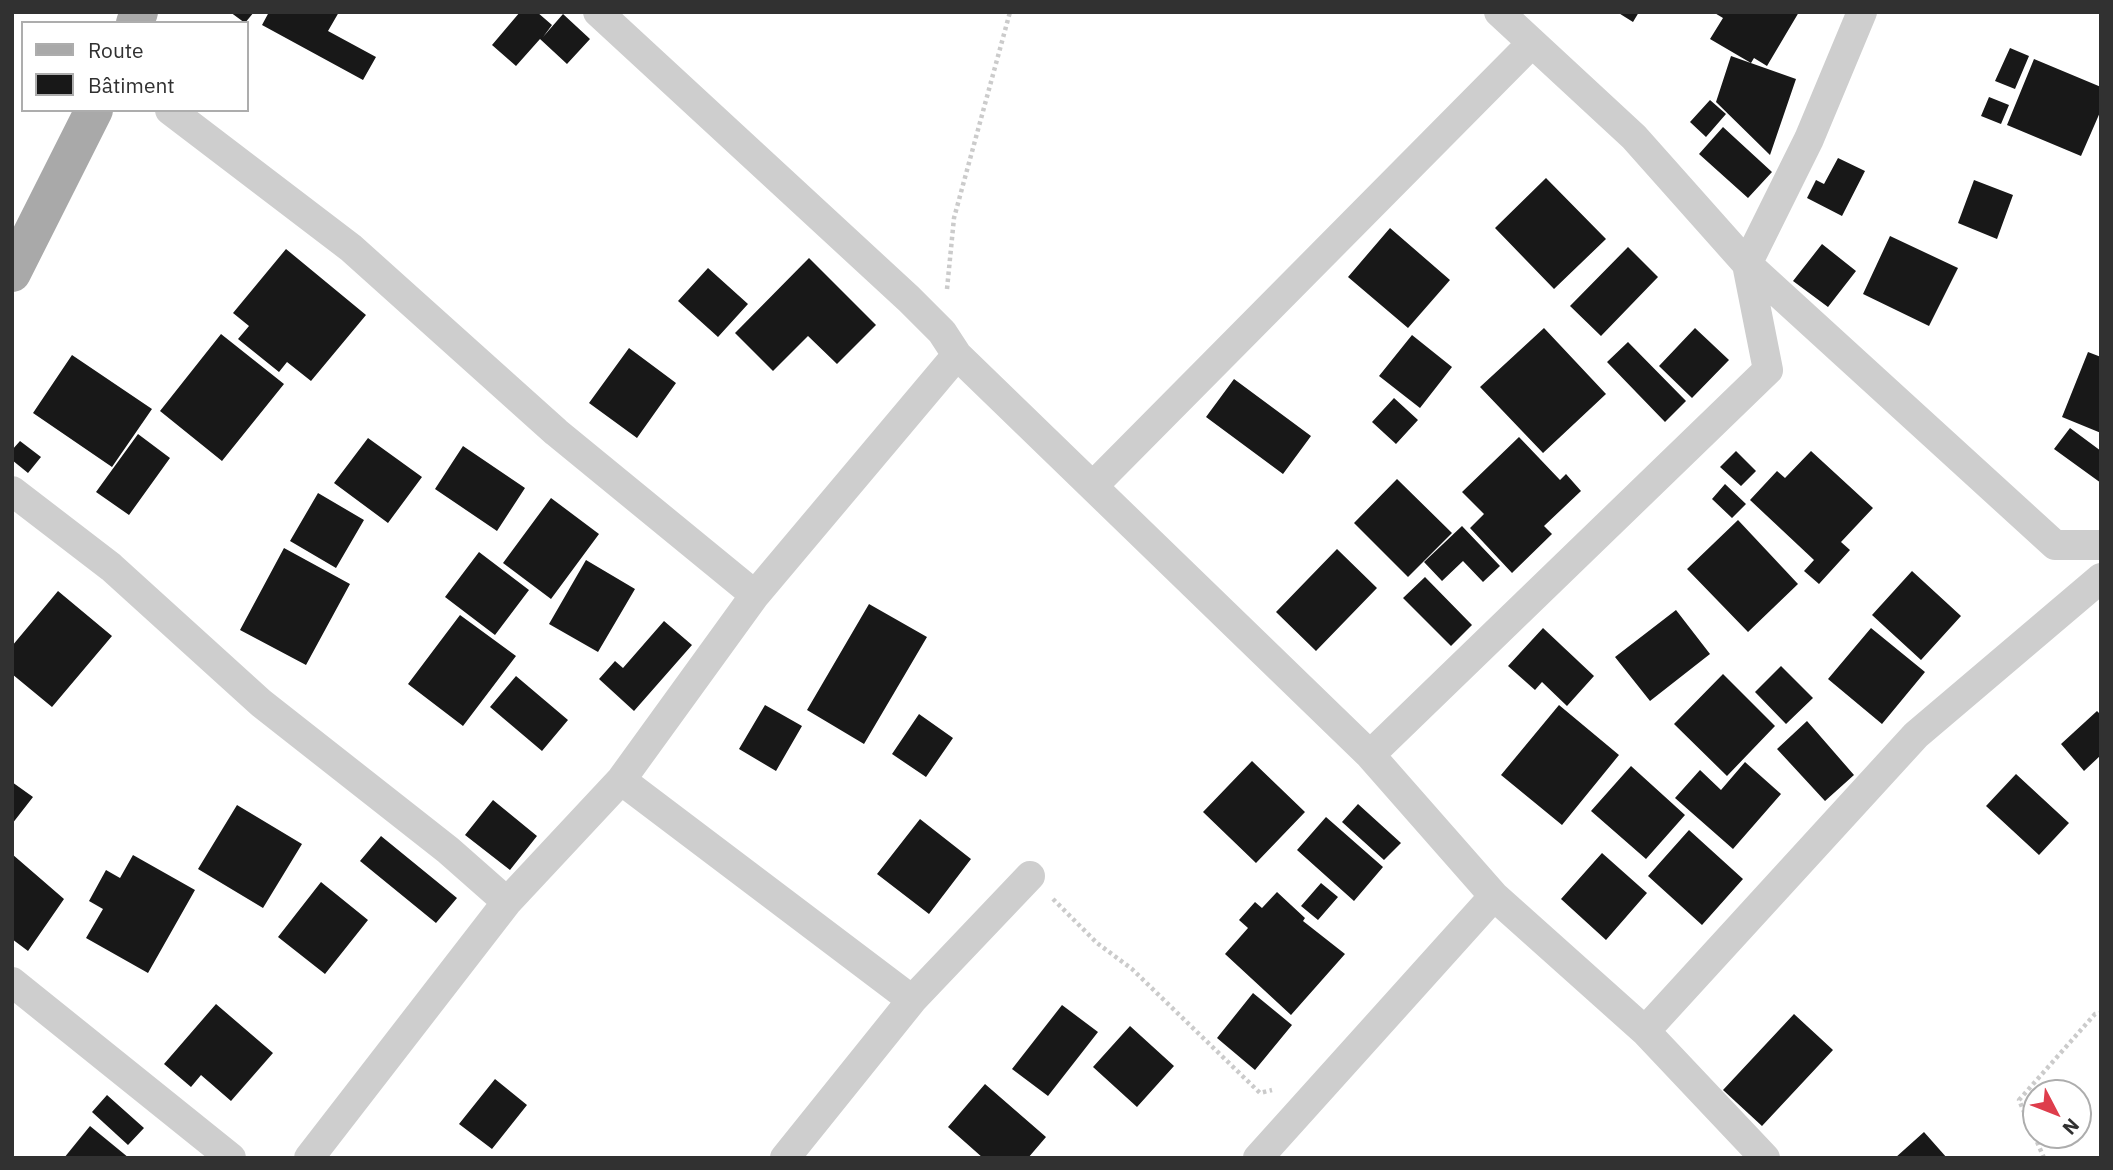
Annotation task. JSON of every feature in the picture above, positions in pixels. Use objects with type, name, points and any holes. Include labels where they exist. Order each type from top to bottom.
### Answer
[{"type":"main road","points":[[12,273],[93,112]]},
{"type":"street","points":[[598,12],[950,343],[1370,755],[1494,896],[1645,1031],[1765,1158]]},
{"type":"street","points":[[1499,12],[1634,137],[1747,264],[2055,545],[2101,545]]},
{"type":"street","points":[[1370,755],[1768,370],[1747,264],[1809,139],[1862,12]]},
{"type":"street","points":[[1093,486],[1532,43]]},
{"type":"street","points":[[173,112],[351,248],[556,432],[755,595]]},
{"type":"street","points":[[309,1158],[507,902],[621,780],[755,595],[950,343]]},
{"type":"street","points":[[12,491],[111,567],[261,703],[448,850],[507,902]]},
{"type":"street","points":[[1645,1031],[1916,736],[2101,578]]},
{"type":"street","points":[[621,780],[912,1000]]},
{"type":"street","points":[[785,1158],[912,1000],[1030,876]]},
{"type":"street","points":[[1258,1158],[1494,896]]},
{"type":"street","points":[[12,982],[231,1158]]},
{"type":"path","points":[[950,343],[954,218],[1010,12]]},
{"type":"path","points":[[1030,876],[1097,943],[1132,969],[1260,1093]]},
{"type":"path","points":[[2044,1158],[2019,1100],[2095,1014],[2101,1013]]},
{"type":"building","points":[[230,12],[254,12],[247,21]]},
{"type":"building","points":[[269,12],[339,12],[328,31],[376,57],[363,80],[262,25]]},
{"type":"building","points":[[520,12],[537,12],[552,25],[543,37],[563,14],[590,39],[567,64],[540,39],[516,66],[492,45]]},
{"type":"building","points":[[1617,12],[1639,12],[1633,22]]},
{"type":"building","points":[[1713,12],[1799,12],[1767,66],[1754,58],[1751,63],[1710,39],[1723,18]]},
{"type":"building","points":[[2010,48],[2029,56],[2015,89],[1995,81]]},
{"type":"building","points":[[1731,56],[1796,79],[1770,155],[1716,102]]},
{"type":"building","points":[[2034,59],[2101,87],[2101,110],[2081,156],[2007,125]]},
{"type":"building","points":[[1989,97],[2009,105],[2001,124],[1981,116]]},
{"type":"building","points":[[1710,100],[1726,114],[1706,137],[1690,122]]},
{"type":"building","points":[[1723,127],[1772,172],[1748,198],[1699,154]]},
{"type":"building","points":[[1838,158],[1865,171],[1842,216],[1807,198],[1816,180],[1824,184]]},
{"type":"building","points":[[1546,178],[1606,239],[1554,289],[1495,228]]},
{"type":"building","points":[[1974,180],[2013,195],[1997,239],[1958,223]]},
{"type":"building","points":[[1390,228],[1450,280],[1408,328],[1348,277]]},
{"type":"building","points":[[1890,236],[1958,268],[1929,326],[1863,294]]},
{"type":"building","points":[[1822,244],[1856,271],[1828,307],[1793,281]]},
{"type":"building","points":[[1628,247],[1658,277],[1601,336],[1570,306]]},
{"type":"building","points":[[286,249],[366,315],[311,381],[287,362],[279,372],[238,339],[249,326],[233,313]]},
{"type":"building","points":[[809,258],[876,325],[837,364],[808,336],[773,371],[735,333]]},
{"type":"building","points":[[708,268],[748,304],[718,337],[678,301]]},
{"type":"building","points":[[1544,328],[1606,394],[1543,453],[1480,387]]},
{"type":"building","points":[[1695,328],[1729,360],[1692,398],[1659,366]]},
{"type":"building","points":[[221,334],[284,384],[222,461],[160,411]]},
{"type":"building","points":[[1412,335],[1452,367],[1420,408],[1379,376]]},
{"type":"building","points":[[1628,342],[1686,401],[1665,422],[1607,362]]},
{"type":"building","points":[[629,348],[676,383],[637,438],[589,403]]},
{"type":"building","points":[[2088,352],[2101,357],[2101,433],[2062,417]]},
{"type":"building","points":[[72,355],[152,409],[112,467],[33,413]]},
{"type":"building","points":[[1234,379],[1311,436],[1283,474],[1206,417]]},
{"type":"building","points":[[1394,398],[1418,420],[1396,444],[1372,422]]},
{"type":"building","points":[[2070,428],[2101,451],[2101,483],[2054,449]]},
{"type":"building","points":[[138,434],[170,458],[129,515],[96,492]]},
{"type":"building","points":[[1519,437],[1560,480],[1566,474],[1581,491],[1544,526],[1552,534],[1512,573],[1470,528],[1484,514],[1462,492]]},
{"type":"building","points":[[368,438],[422,477],[388,523],[334,483]]},
{"type":"building","points":[[20,441],[41,457],[28,473],[12,460],[12,450]]},
{"type":"building","points":[[463,446],[525,488],[497,531],[435,489]]},
{"type":"building","points":[[1736,451],[1756,471],[1741,486],[1720,467]]},
{"type":"building","points":[[1811,451],[1873,508],[1841,542],[1850,550],[1819,584],[1804,571],[1814,560],[1750,500],[1777,471],[1785,478]]},
{"type":"building","points":[[1397,479],[1452,533],[1408,577],[1354,523]]},
{"type":"building","points":[[1725,484],[1746,504],[1732,518],[1712,499]]},
{"type":"building","points":[[318,493],[364,520],[336,568],[290,541]]},
{"type":"building","points":[[551,498],[599,534],[551,599],[503,563]]},
{"type":"building","points":[[1738,520],[1798,584],[1748,632],[1687,569]]},
{"type":"building","points":[[1462,526],[1500,566],[1483,582],[1463,561],[1442,581],[1424,562]]},
{"type":"building","points":[[284,548],[350,584],[306,665],[240,630]]},
{"type":"building","points":[[1337,549],[1377,588],[1316,651],[1276,612]]},
{"type":"building","points":[[479,552],[529,590],[495,635],[445,597]]},
{"type":"building","points":[[586,560],[635,589],[598,652],[549,624]]},
{"type":"building","points":[[1912,571],[1961,616],[1921,660],[1872,615]]},
{"type":"building","points":[[1425,577],[1472,625],[1451,646],[1403,598]]},
{"type":"building","points":[[58,591],[112,636],[52,707],[12,674],[12,646]]},
{"type":"building","points":[[869,604],[927,637],[864,744],[807,710]]},
{"type":"building","points":[[1676,610],[1710,654],[1650,701],[1615,657]]},
{"type":"building","points":[[460,615],[516,656],[463,726],[408,684]]},
{"type":"building","points":[[664,621],[692,645],[634,711],[599,679],[615,661],[623,668]]},
{"type":"building","points":[[1543,628],[1594,676],[1567,706],[1542,682],[1535,690],[1508,666]]},
{"type":"building","points":[[1871,628],[1925,672],[1882,724],[1828,679]]},
{"type":"building","points":[[1781,666],[1813,698],[1786,724],[1755,692]]},
{"type":"building","points":[[1723,674],[1775,726],[1727,776],[1674,724]]},
{"type":"building","points":[[516,676],[568,720],[542,751],[490,707]]},
{"type":"building","points":[[765,705],[802,726],[776,771],[739,749]]},
{"type":"building","points":[[1559,705],[1619,755],[1562,825],[1501,775]]},
{"type":"building","points":[[2097,711],[2101,715],[2101,755],[2084,771],[2061,744]]},
{"type":"building","points":[[919,714],[953,738],[926,777],[892,754]]},
{"type":"building","points":[[1807,721],[1854,775],[1825,801],[1777,749]]},
{"type":"building","points":[[1252,761],[1305,812],[1256,863],[1203,812]]},
{"type":"building","points":[[1745,762],[1781,794],[1733,849],[1675,798],[1700,770],[1721,790]]},
{"type":"building","points":[[1631,766],[1685,815],[1646,859],[1591,811]]},
{"type":"building","points":[[2016,774],[2069,823],[2039,855],[1986,806]]},
{"type":"building","points":[[12,782],[33,797],[12,824]]},
{"type":"building","points":[[493,800],[537,836],[510,870],[465,835]]},
{"type":"building","points":[[1358,804],[1401,843],[1384,860],[1342,822]]},
{"type":"building","points":[[237,805],[302,844],[263,908],[198,869]]},
{"type":"building","points":[[1326,817],[1383,867],[1354,901],[1297,850]]},
{"type":"building","points":[[920,819],[971,859],[929,914],[877,874]]},
{"type":"building","points":[[1689,830],[1743,879],[1702,925],[1648,876]]},
{"type":"building","points":[[381,836],[457,898],[436,923],[360,861]]},
{"type":"building","points":[[1602,853],[1647,893],[1606,940],[1561,899]]},
{"type":"building","points":[[12,854],[64,899],[28,951],[12,939]]},
{"type":"building","points":[[133,855],[195,890],[148,973],[86,938],[103,909],[89,901],[106,870],[120,878]]},
{"type":"building","points":[[321,882],[368,920],[325,974],[278,937]]},
{"type":"building","points":[[1321,883],[1338,897],[1318,920],[1301,906]]},
{"type":"building","points":[[1277,892],[1305,918],[1303,921],[1345,954],[1291,1015],[1225,954],[1248,928],[1239,920],[1255,902],[1262,908]]},
{"type":"building","points":[[1253,993],[1292,1025],[1255,1070],[1217,1038]]},
{"type":"building","points":[[216,1004],[273,1053],[231,1101],[201,1075],[191,1087],[164,1064]]},
{"type":"building","points":[[1062,1005],[1098,1032],[1048,1096],[1012,1069]]},
{"type":"building","points":[[1794,1014],[1833,1050],[1762,1126],[1723,1090]]},
{"type":"building","points":[[1130,1026],[1174,1066],[1137,1107],[1093,1067]]},
{"type":"building","points":[[495,1079],[527,1105],[492,1149],[459,1124]]},
{"type":"building","points":[[985,1084],[1046,1137],[1028,1158],[983,1158],[948,1127]]},
{"type":"building","points":[[107,1095],[144,1128],[128,1145],[92,1112]]},
{"type":"building","points":[[90,1126],[129,1158],[64,1158]]},
{"type":"building","points":[[1924,1132],[1947,1158],[1895,1158]]}]
